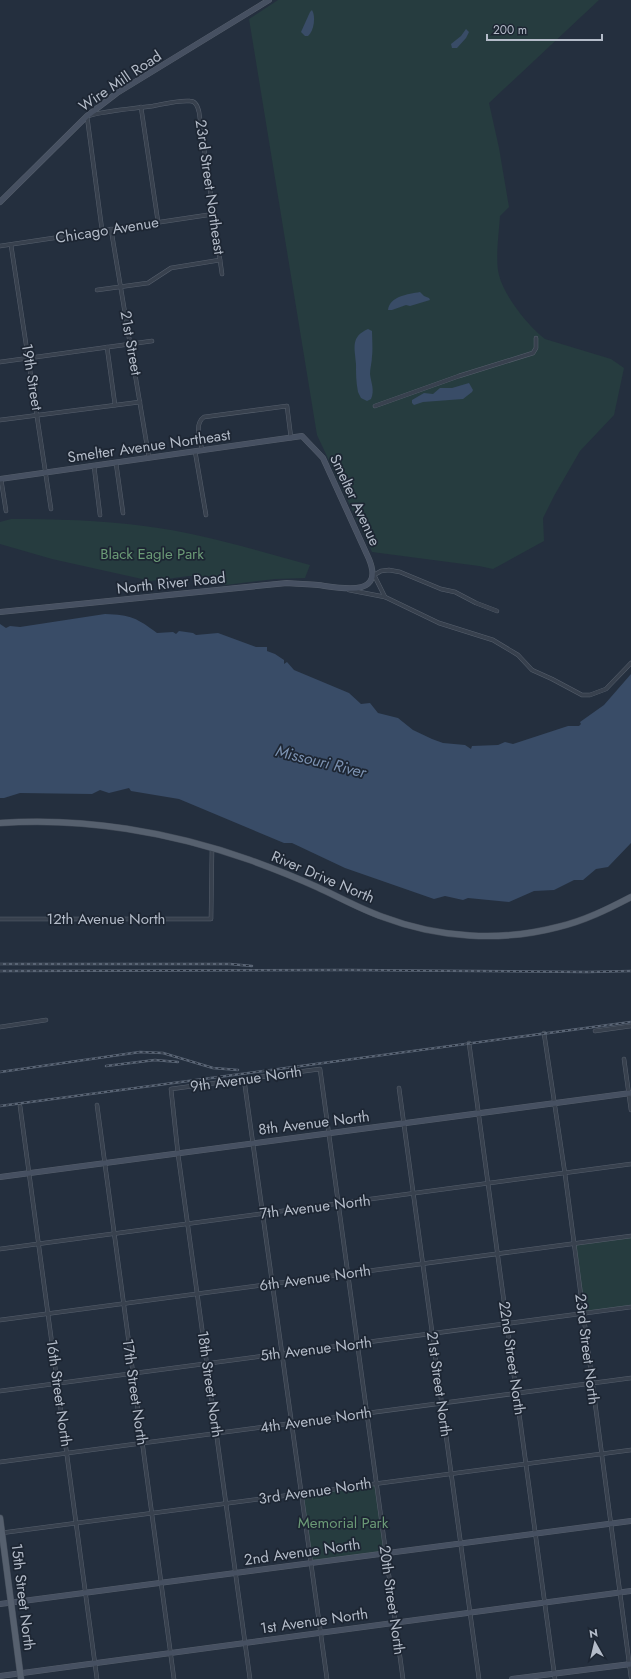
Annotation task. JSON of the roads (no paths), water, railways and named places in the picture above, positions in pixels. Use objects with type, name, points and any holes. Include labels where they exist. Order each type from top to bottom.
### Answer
[{"type":"main road","name":"River Drive North","points":[[0,823],[55,822],[106,827],[159,835],[212,848],[251,860],[316,886],[401,924],[438,932],[477,936],[503,936],[542,931],[582,919],[631,897]]},
{"type":"main road","name":"15th Street North","points":[[0,1518],[21,1676]]},
{"type":"street","name":"Wire Mill Road","points":[[0,202],[87,116],[117,94],[269,0]]},
{"type":"street","name":"23rd Street Northeast","points":[[141,107],[190,101],[197,105],[222,274]]},
{"type":"street","points":[[102,230],[87,116],[100,112],[141,107],[158,222]]},
{"type":"street","name":"Chicago Avenue","points":[[0,246],[214,214]]},
{"type":"street","name":"21st Street","points":[[111,229],[149,458]]},
{"type":"street","name":"19th Street","points":[[12,245],[51,509]]},
{"type":"street","points":[[97,290],[148,283],[171,268],[220,260]]},
{"type":"street","points":[[375,406],[459,376],[533,353],[536,348],[536,338]]},
{"type":"street","points":[[0,362],[152,341]]},
{"type":"street","points":[[107,347],[115,405]]},
{"type":"street","points":[[0,420],[140,402]]},
{"type":"street","points":[[202,450],[198,424],[204,417],[287,406],[291,438]]},
{"type":"street","name":"Smelter Avenue Northeast","points":[[0,479],[302,436]]},
{"type":"street","name":"Smelter Avenue","points":[[302,436],[323,458],[373,568],[374,575]]},
{"type":"street","points":[[195,451],[206,515]]},
{"type":"street","points":[[116,462],[123,513]]},
{"type":"street","points":[[94,466],[100,515]]},
{"type":"street","points":[[0,479],[6,511]]},
{"type":"street","points":[[385,597],[374,575],[381,571],[389,570],[400,572],[441,589],[455,592],[476,603],[497,611]]},
{"type":"street","name":"North River Road","points":[[344,589],[364,586],[371,581],[374,575]]},
{"type":"street","name":"North River Road","points":[[0,612],[287,583],[317,585],[385,597],[439,623],[493,640],[518,655],[532,670],[582,695],[590,695],[606,689],[631,663]]},
{"type":"street","name":"12th Avenue North","points":[[0,919],[211,919],[212,848]]},
{"type":"street","points":[[0,1027],[46,1020]]},
{"type":"street","points":[[594,1031],[631,1026]]},
{"type":"street","name":"23rd Street North","points":[[544,1033],[574,1244],[582,1314],[631,1677]]},
{"type":"street","name":"22nd Street North","points":[[469,1043],[555,1676]]},
{"type":"street","points":[[624,1059],[631,1110]]},
{"type":"street","name":"9th Avenue North","points":[[171,1089],[320,1069]]},
{"type":"street","name":"20th Street North","points":[[320,1069],[403,1679]]},
{"type":"street","points":[[244,1080],[254,1143],[327,1679]]},
{"type":"street","name":"21st Street North","points":[[399,1088],[479,1679]]},
{"type":"street","name":"18th Street North","points":[[171,1089],[178,1154],[250,1679]]},
{"type":"street","name":"8th Avenue North","points":[[0,1177],[630,1094]]},
{"type":"street","name":"17th Street North","points":[[97,1105],[174,1679]]},
{"type":"street","name":"16th Street North","points":[[20,1106],[97,1679]]},
{"type":"street","name":"7th Avenue North","points":[[0,1249],[631,1164]]},
{"type":"street","name":"6th Avenue North","points":[[0,1320],[631,1236]]},
{"type":"street","name":"5th Avenue North","points":[[0,1390],[132,1374],[631,1307]]},
{"type":"street","name":"4th Avenue North","points":[[0,1462],[631,1378]]},
{"type":"street","name":"3rd Avenue North","points":[[1,1533],[631,1450]]},
{"type":"street","name":"2nd Avenue North","points":[[0,1604],[631,1520]]},
{"type":"street","name":"1st Avenue North","points":[[0,1676],[21,1676],[95,1663],[245,1642],[631,1591]]},
{"type":"street","points":[[512,1679],[555,1676],[630,1664]]},
{"type":"water","points":[[312,10],[314,16],[313,27],[310,34],[305,36],[301,32]]},
{"type":"water","points":[[466,29],[469,32],[466,38],[457,48],[452,48],[451,44],[461,36]]},
{"type":"water","points":[[420,292],[430,300],[410,306],[406,305],[388,310],[389,305],[400,296]]},
{"type":"water","points":[[368,329],[372,331],[370,374],[373,393],[371,399],[367,401],[361,398],[358,392],[356,381],[355,344],[358,336]]},
{"type":"water","points":[[469,383],[473,390],[463,399],[423,402],[414,405],[412,403],[412,400],[424,393],[433,394],[440,388],[452,388]]},
{"type":"water","name":"Missouri River","points":[[105,614],[128,616],[139,621],[157,633],[173,632],[176,634],[179,631],[193,633],[196,635],[218,633],[256,647],[267,647],[267,651],[284,660],[284,664],[287,662],[294,670],[349,693],[361,704],[370,703],[378,713],[398,718],[413,730],[432,739],[443,743],[465,745],[471,749],[472,746],[498,745],[505,742],[513,744],[568,726],[579,726],[581,724],[580,722],[604,705],[631,674],[631,843],[608,867],[596,869],[583,880],[574,880],[554,890],[534,891],[509,902],[468,898],[463,900],[445,896],[434,899],[345,868],[292,843],[284,843],[179,799],[131,791],[129,788],[109,793],[100,790],[92,794],[20,793],[0,798],[0,624],[6,628],[10,626],[20,627]]},
{"type":"railway","points":[[0,964],[230,964],[252,966]]},
{"type":"railway","points":[[0,971],[631,971]]},
{"type":"railway","points":[[0,1106],[631,1022]]},
{"type":"railway","points":[[0,1072],[140,1052],[163,1053],[213,1068],[238,1070]]},
{"type":"railway","points":[[106,1066],[155,1060],[178,1062]]},
{"type":"park label","name":"Black Eagle Park","points":[[152,554]]},
{"type":"park label","name":"Memorial Park","points":[[343,1523]]}]
